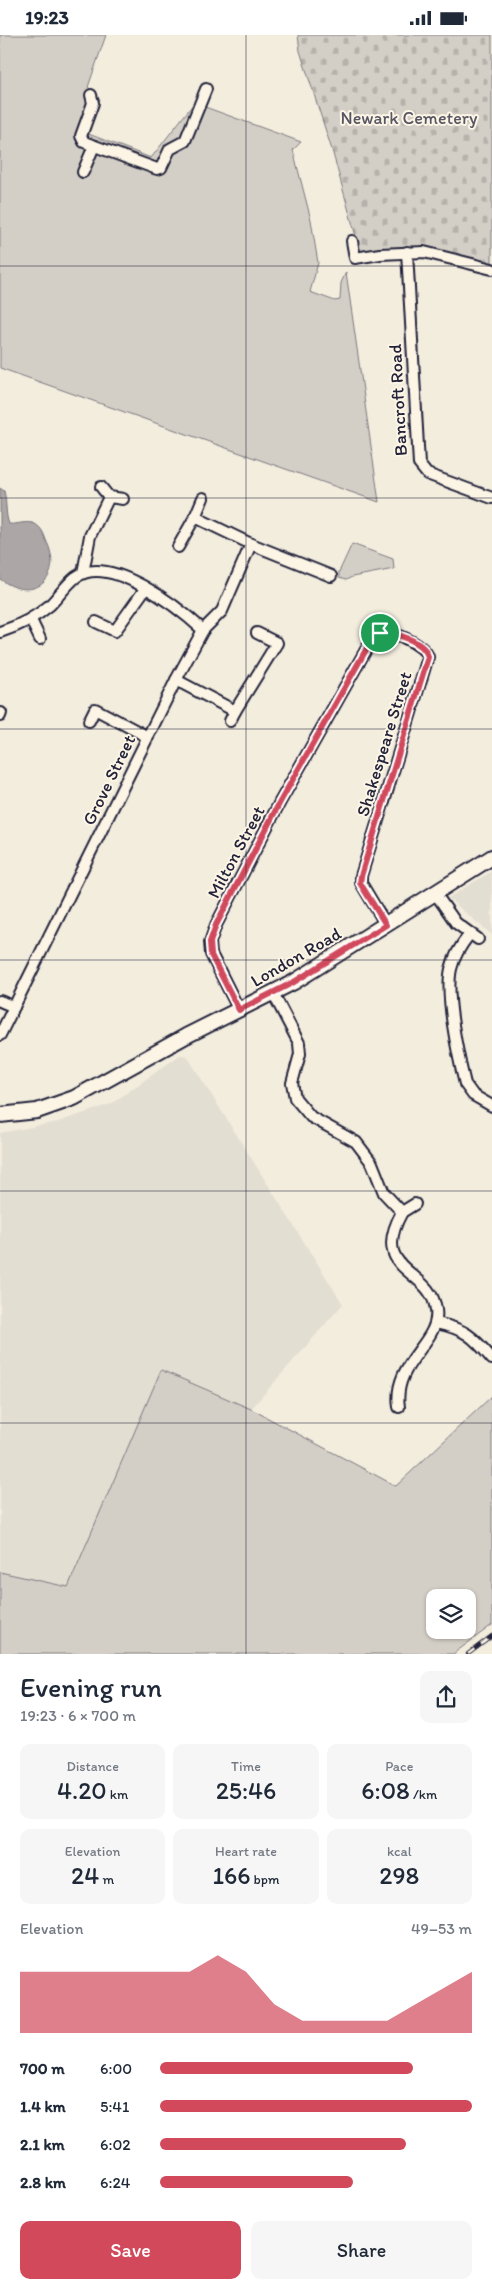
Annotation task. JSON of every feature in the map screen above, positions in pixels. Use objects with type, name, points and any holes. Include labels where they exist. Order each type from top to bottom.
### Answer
[{"type":"main road","name":"London Road","points":[[0,1115],[37,1111],[61,1105],[164,1047],[273,993],[337,957],[492,857]]},
{"type":"street","points":[[91,95],[93,103],[81,136],[84,142],[157,169],[160,168],[170,149],[184,141],[206,89]]},
{"type":"street","points":[[83,172],[94,145]]},
{"type":"street","points":[[352,241],[351,259],[407,252],[439,255],[492,269]]},
{"type":"street","name":"Bancroft Road","points":[[407,252],[419,464],[427,474],[492,499]]},
{"type":"street","points":[[101,487],[109,497],[123,499]]},
{"type":"street","points":[[83,573],[90,536],[109,497]]},
{"type":"street","points":[[178,547],[195,517],[203,498]]},
{"type":"street","points":[[195,517],[251,544],[331,576]]},
{"type":"street","name":"Grove Street","points":[[0,1035],[176,680],[203,630],[222,611],[251,544]]},
{"type":"street","points":[[0,632],[30,620],[83,573],[96,571],[116,575],[145,589],[178,608],[203,630]]},
{"type":"street","points":[[96,622],[115,631],[145,589]]},
{"type":"street","points":[[30,620],[40,639]]},
{"type":"street","points":[[230,721],[277,643],[257,633]]},
{"type":"street","name":"Milton Street","points":[[239,1010],[211,955],[210,942],[216,925],[280,802],[374,638],[380,633],[386,633],[404,639]]},
{"type":"street","name":"Shakespeare Street","points":[[386,925],[360,883],[371,839],[427,664],[427,651],[421,645],[404,639]]},
{"type":"street","points":[[176,680],[235,711]]},
{"type":"street","points":[[89,721],[95,709],[148,737]]},
{"type":"street","points":[[435,893],[451,917],[473,937],[456,954],[451,967],[449,993],[465,1084],[474,1095],[492,1106]]},
{"type":"street","points":[[273,993],[299,1043],[299,1060],[292,1083],[295,1098],[311,1117],[356,1142],[372,1163],[384,1193],[402,1212]]},
{"type":"street","points":[[0,1001],[14,1007]]},
{"type":"street","points":[[399,1407],[399,1387],[405,1369],[436,1323],[436,1307],[432,1295],[399,1262],[394,1253],[392,1238],[395,1224],[402,1212],[415,1204]]},
{"type":"street","points":[[436,1323],[466,1332],[492,1359]]},
{"type":"shaded area","points":[[0,488],[4,491],[9,524],[28,522],[35,524],[41,529],[51,554],[52,566],[49,576],[35,588],[24,589],[0,579]]},
{"type":"shaded area","points":[[492,871],[492,935],[448,898]]},
{"type":"shaded area","points":[[180,1055],[187,1056],[343,1304],[251,1409],[396,1486],[467,1589],[426,1589],[426,1639],[473,1639],[453,1654],[0,1654],[0,1133],[58,1122],[111,1104]]},
{"type":"shaded area","points":[[476,1602],[492,1625],[476,1637]]},
{"type":"green space","points":[[0,35],[106,35],[88,87],[100,99],[86,133],[151,158],[194,103],[301,142],[293,150],[311,220],[318,263],[310,292],[335,301],[340,300],[341,283],[346,272],[379,502],[0,368]]},
{"type":"green space","name":"Newark Cemetery","points":[[298,35],[492,35],[492,265],[406,247],[360,251],[332,150],[300,51]]},
{"type":"green space","points":[[352,544],[393,559],[394,569],[352,577],[346,580],[339,578],[339,572]]},
{"type":"green space","points":[[161,1370],[251,1409],[396,1486],[492,1396],[492,1625],[476,1637],[476,1589],[426,1589],[426,1639],[473,1639],[453,1654],[0,1654],[0,1572],[68,1587]]},
{"type":"railway","points":[[468,1654],[492,1636]]},
{"type":"route","points":[[380,633],[386,633],[421,645],[427,651],[428,657],[361,876],[360,883],[386,925],[294,982],[239,1010],[211,955],[210,942],[216,925],[280,802],[367,648],[380,633]]}]
